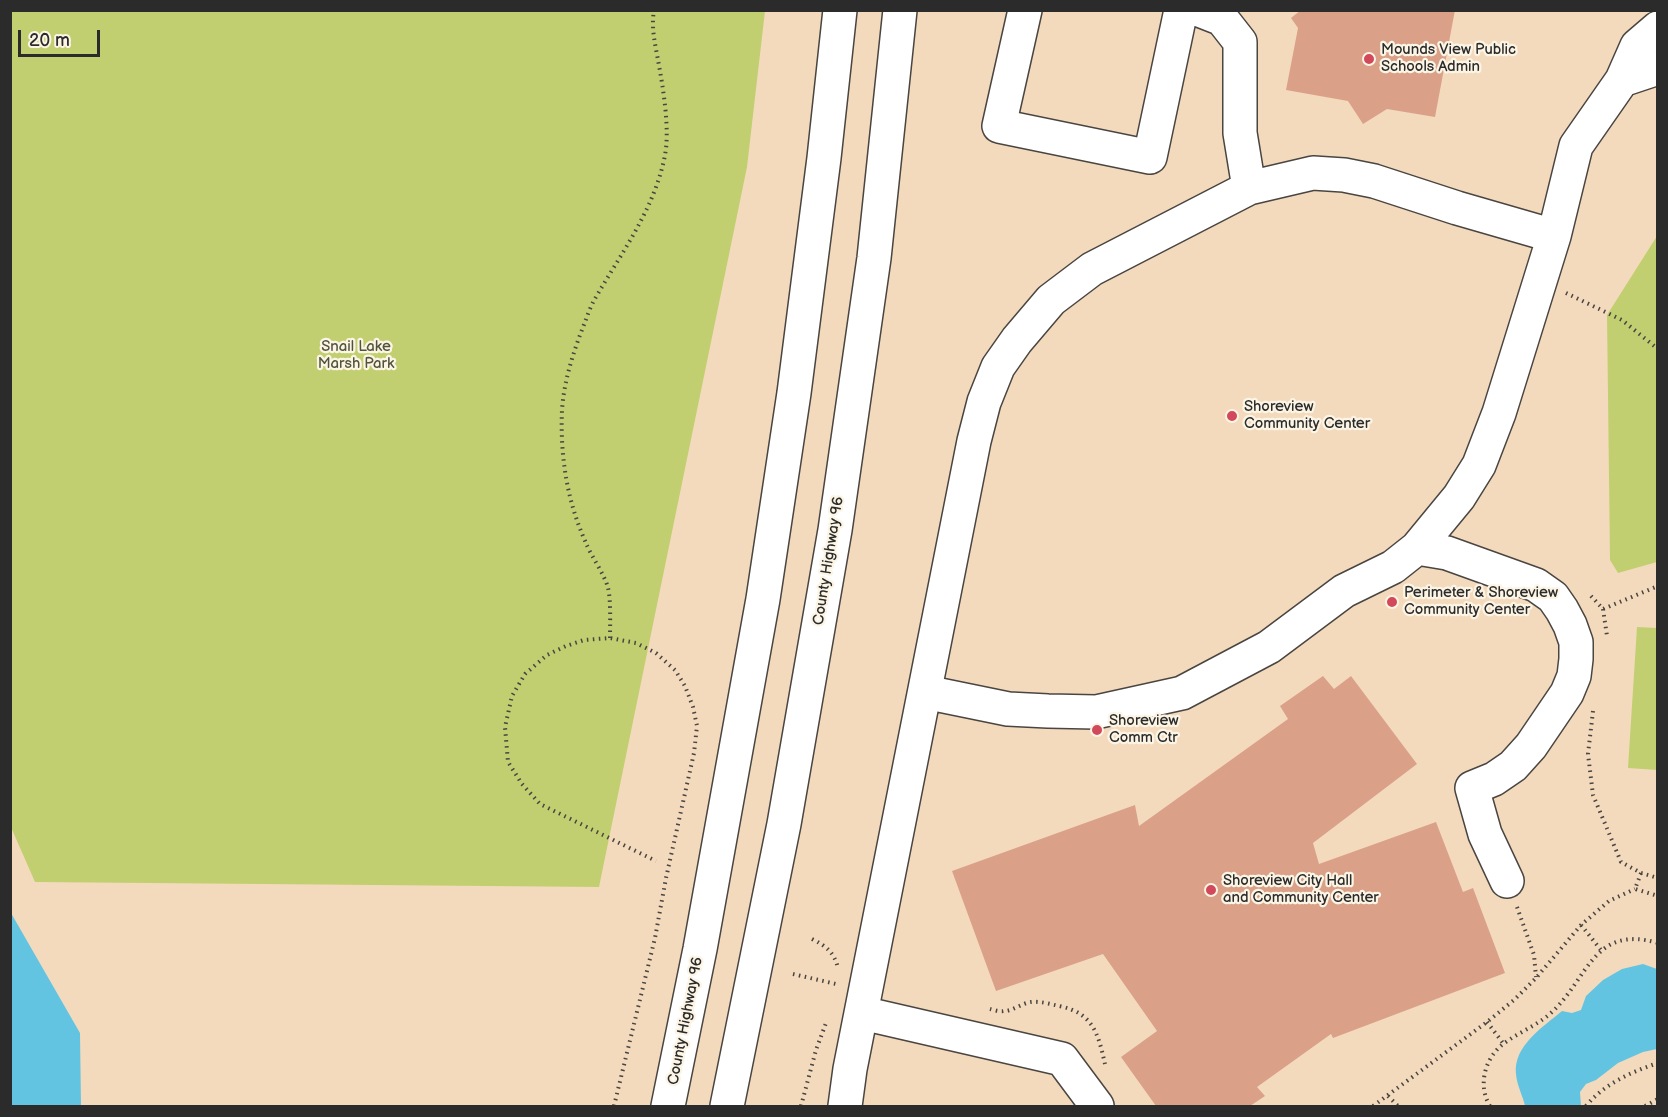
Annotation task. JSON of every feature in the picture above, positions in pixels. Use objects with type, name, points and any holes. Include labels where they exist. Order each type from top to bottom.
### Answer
[{"type":"main road","name":"County Highway 96","points":[[668,1107],[700,949],[765,588],[794,393],[840,10]]},
{"type":"main road","name":"County Highway 96","points":[[727,1107],[784,824],[835,530],[874,258],[900,10]]},
{"type":"main road","points":[[1025,10],[999,126],[1150,157],[1181,10]]},
{"type":"main road","points":[[1199,10],[1222,19],[1240,42],[1240,133],[1249,188]]},
{"type":"main road","points":[[925,692],[1008,709],[1096,712],[1182,693],[1269,647],[1344,591],[1393,567],[1417,548],[1458,497],[1479,465],[1500,413],[1554,236],[1576,146],[1622,80],[1637,46],[1658,28]]},
{"type":"main road","points":[[1622,80],[1658,68]]},
{"type":"main road","points":[[845,1107],[850,1069],[974,441],[984,402],[998,368],[1017,340],[1051,300],[1092,269],[1249,188],[1313,173],[1344,175],[1374,181],[1554,236]]},
{"type":"main road","points":[[1417,548],[1447,552],[1536,585],[1552,597],[1563,610],[1576,642],[1574,676],[1567,693],[1531,746],[1513,766],[1494,779],[1472,789],[1485,834],[1507,881]]},
{"type":"main road","points":[[862,1013],[1062,1059],[1097,1107]]},
{"type":"path","points":[[610,638],[608,588],[586,543],[570,500],[562,455],[562,408],[569,367],[594,300],[624,254],[644,216],[656,188],[665,155],[665,112],[653,37],[654,10]]},
{"type":"path","points":[[1557,290],[1622,320],[1658,349]]},
{"type":"path","points":[[1589,593],[1603,609],[1658,586]]},
{"type":"path","points":[[614,1107],[654,938],[694,753],[697,726],[685,686],[675,670],[656,652],[636,643],[610,638],[584,640],[566,646],[547,655],[525,674],[512,696],[505,727],[508,762],[522,784],[540,804],[656,861]]},
{"type":"path","points":[[1593,713],[1588,754],[1593,795],[1622,862],[1641,873],[1658,878]]},
{"type":"path","points":[[1635,889],[1641,873]]},
{"type":"path","points":[[1507,881],[1534,955],[1536,978]]},
{"type":"path","points":[[1373,1107],[1514,1000],[1581,925],[1610,901],[1635,889],[1658,896]]},
{"type":"path","points":[[1581,925],[1601,950]]},
{"type":"path","points":[[812,939],[824,945],[835,955],[839,972]]},
{"type":"path","points":[[1490,1107],[1483,1088],[1484,1074],[1489,1060],[1503,1043],[1538,1024],[1552,1012],[1569,995],[1590,962],[1601,950],[1631,940],[1658,943]]},
{"type":"path","points":[[793,974],[841,983]]},
{"type":"path","points":[[801,1107],[816,1050],[828,1018]]},
{"type":"path","points":[[1487,1022],[1503,1043]]},
{"type":"path","points":[[1586,1107],[1596,1094],[1630,1073],[1658,1063]]},
{"type":"path","points":[[1389,1095],[1398,1107]]},
{"type":"path","points":[[1645,1107],[1658,1099]]},
{"type":"green space","name":"Snail Lake Marsh Park","points":[[10,11],[765,11],[747,167],[599,887],[35,882],[10,825]]},
{"type":"green space","points":[[1657,236],[1657,562],[1618,573],[1610,560],[1607,315]]},
{"type":"green space","points":[[1637,627],[1657,628],[1657,770],[1628,768]]},
{"type":"water","points":[[11,913],[80,1033],[81,1106],[11,1106]]},
{"type":"water","points":[[1643,964],[1657,969],[1657,1049],[1643,1052],[1618,1063],[1596,1080],[1586,1084],[1580,1092],[1581,1106],[1525,1106],[1516,1074],[1516,1064],[1524,1046],[1562,1011],[1572,1013],[1581,1010],[1586,996],[1603,980],[1622,969]]},
{"type":"building","name":"Mounds View Public Schools Admin","points":[[1301,10],[1455,10],[1435,117],[1387,109],[1363,124],[1348,101],[1286,90],[1298,28],[1291,18]]},
{"type":"building","name":"Shoreview City Hall and Community Center","points":[[1323,676],[1334,689],[1351,676],[1417,764],[1313,843],[1319,864],[1436,822],[1463,892],[1473,888],[1505,973],[1333,1038],[1331,1034],[1257,1087],[1265,1096],[1250,1106],[1156,1106],[1121,1057],[1157,1031],[1103,954],[996,991],[952,871],[1135,805],[1139,826],[1288,719],[1280,706]]},
{"type":"place","name":"Mounds View Public Schools Admin","points":[[1369,59]]},
{"type":"place","name":"Shoreview Community Center","points":[[1232,416]]},
{"type":"place","name":"Perimeter & Shoreview Community Center","points":[[1392,602]]},
{"type":"place","name":"Shoreview Comm Ctr","points":[[1097,730]]},
{"type":"place","name":"Shoreview City Hall and Community Center","points":[[1211,890]]}]
